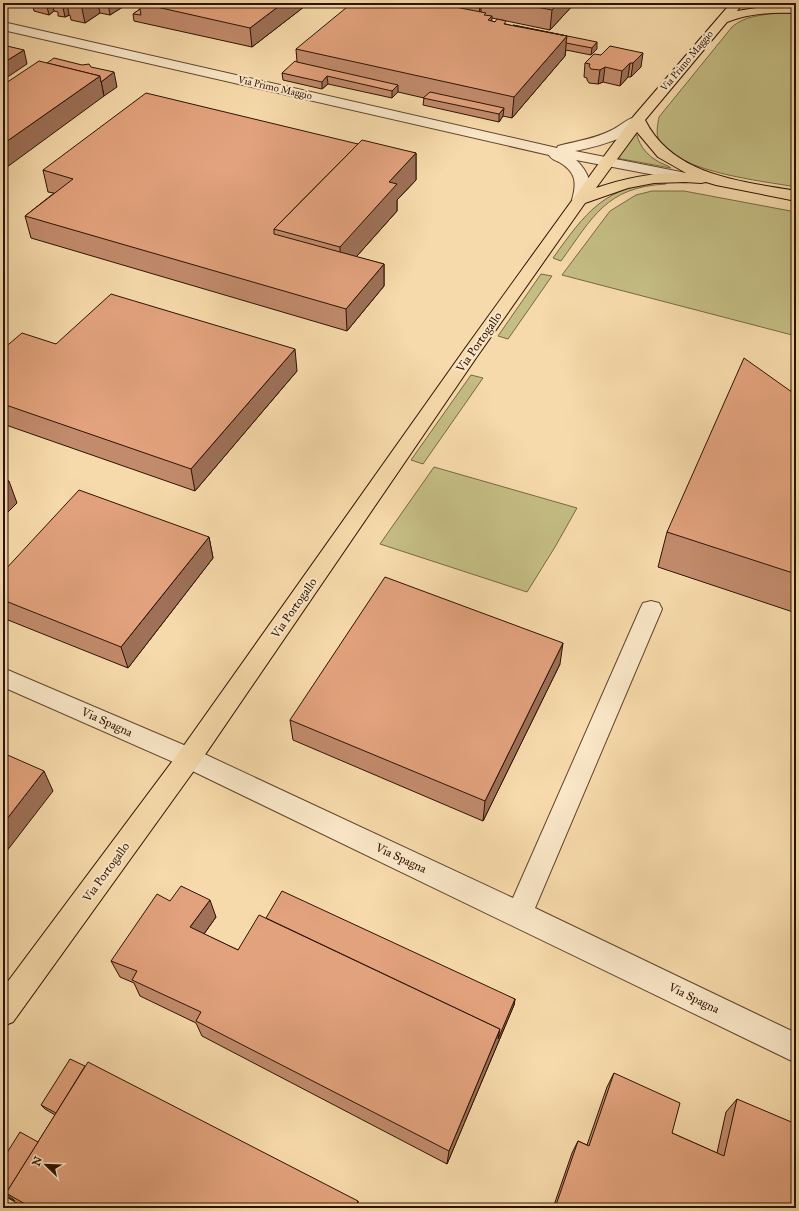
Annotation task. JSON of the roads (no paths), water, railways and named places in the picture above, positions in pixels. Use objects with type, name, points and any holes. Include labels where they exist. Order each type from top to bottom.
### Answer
[{"type":"main road","name":"Via Primo Maggio","points":[[638,120],[737,3]]},
{"type":"main road","points":[[722,20],[734,14],[756,10],[796,9]]},
{"type":"main road","points":[[638,120],[644,132],[663,154],[716,181]]},
{"type":"main road","name":"Via Portogallo","points":[[3,1012],[189,758],[466,361],[638,120]]},
{"type":"main road","points":[[580,200],[600,191],[643,179],[686,177],[796,196]]},
{"type":"street","name":"Via Primo Maggio","points":[[3,26],[546,150],[686,177]]},
{"type":"street","name":"Via Primo Maggio","points":[[546,150],[572,147],[607,140],[622,132],[638,120]]},
{"type":"street","name":"Via Primo Maggio","points":[[546,150],[569,162],[581,175],[584,182],[580,200]]},
{"type":"street","points":[[519,914],[651,609]]},
{"type":"street","name":"Via Spagna","points":[[3,677],[189,758],[519,914],[796,1048]]}]
